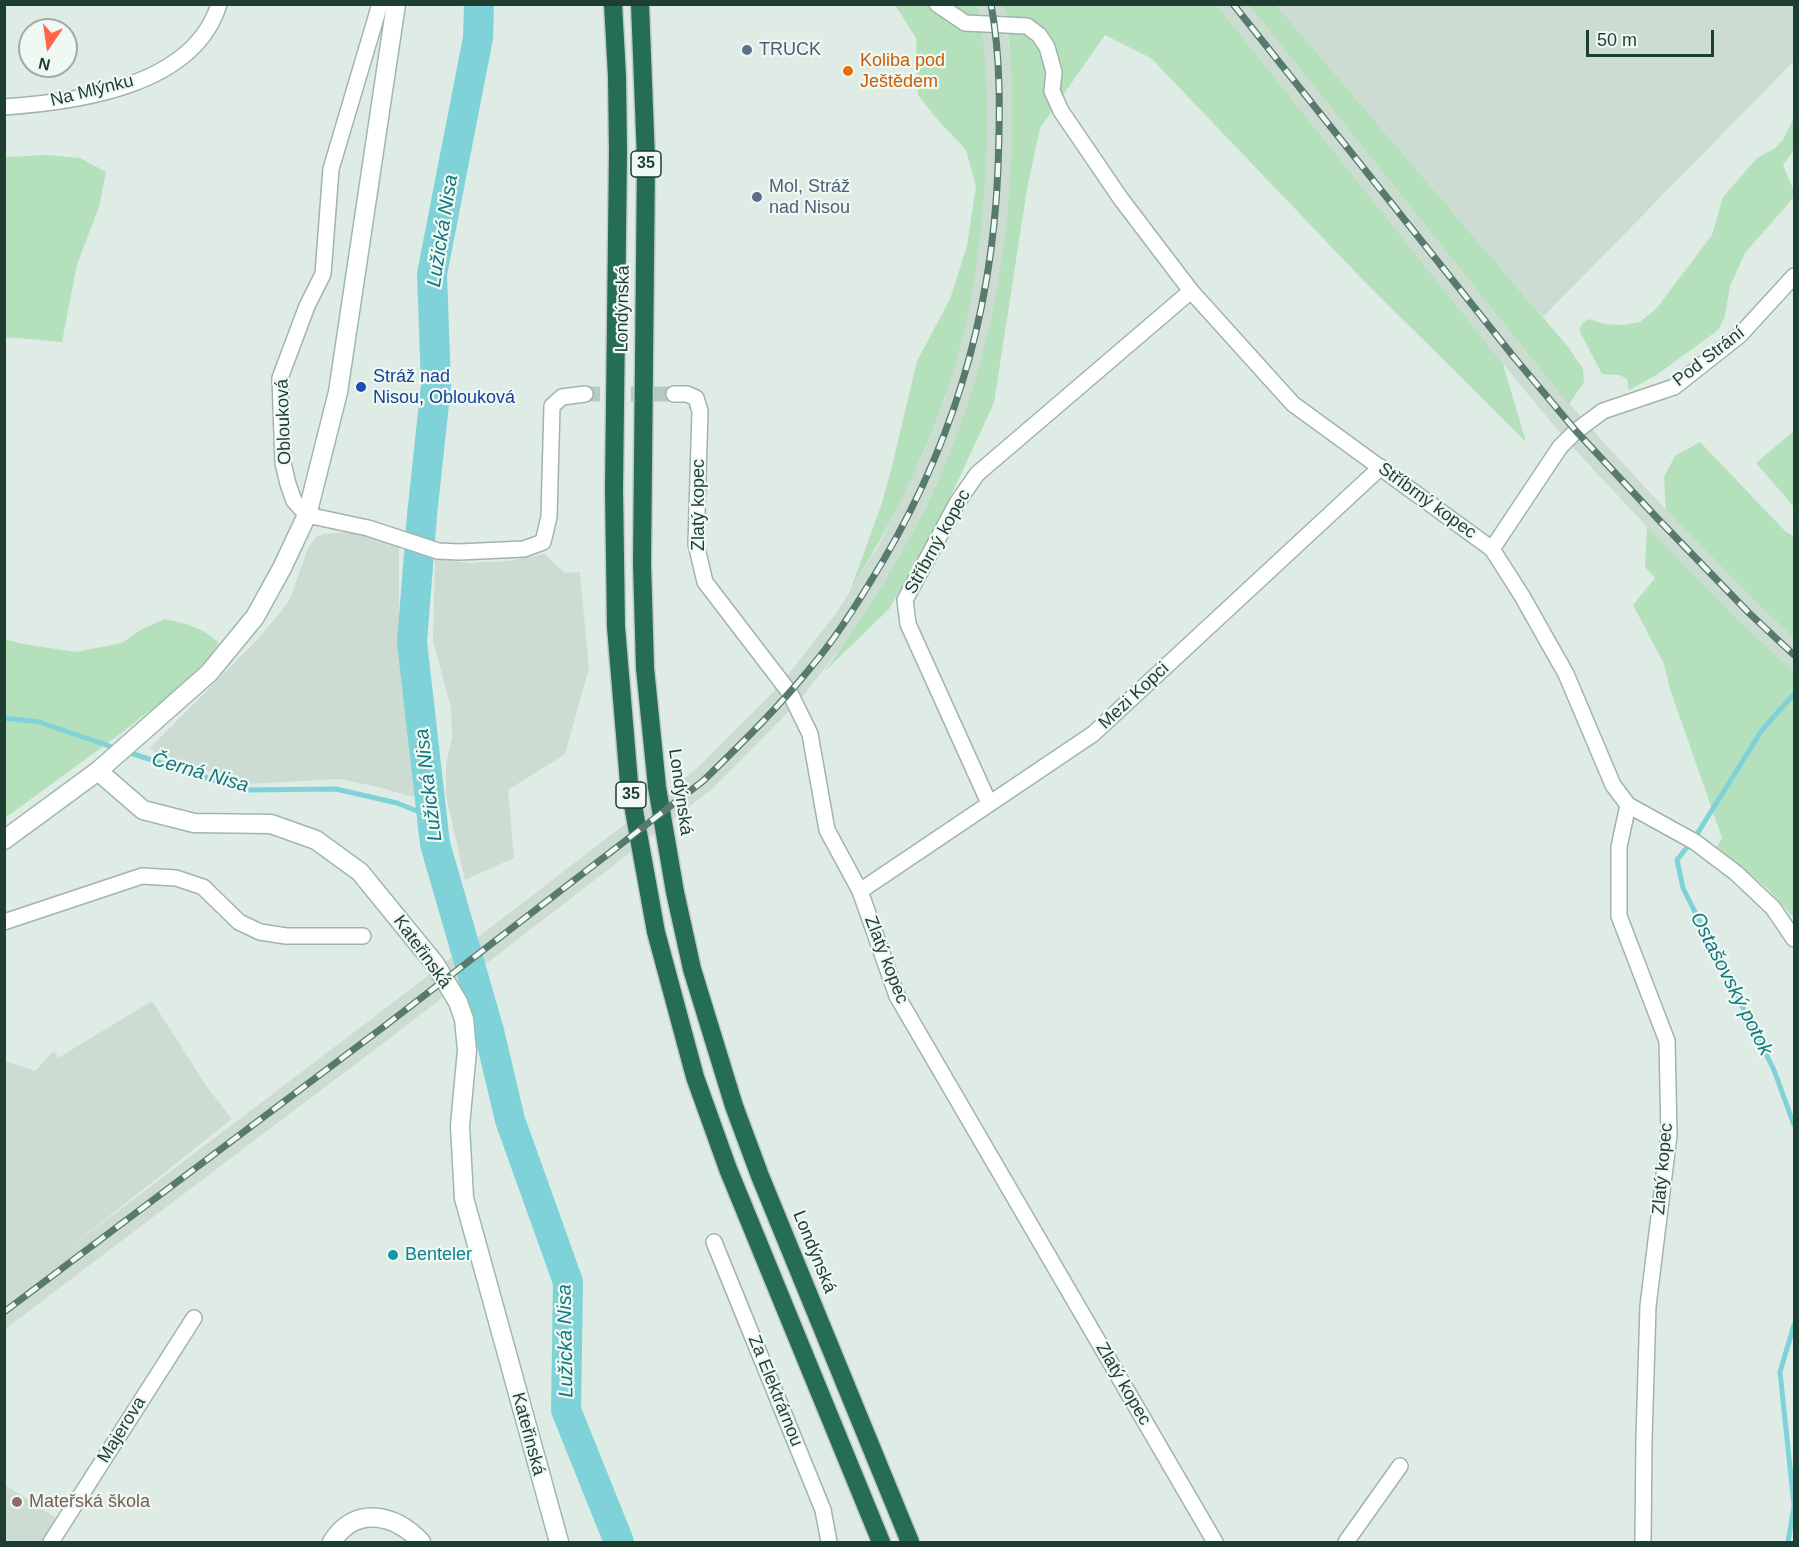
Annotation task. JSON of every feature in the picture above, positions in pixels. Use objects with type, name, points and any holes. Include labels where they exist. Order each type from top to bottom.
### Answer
[{"type":"highway","name":"Londýnská","points":[[613,4],[618,142],[614,489],[616,627],[629,783],[656,932],[695,1077],[728,1169],[881,1542]]},
{"type":"highway","name":"Londýnská","points":[[640,4],[646,160],[642,563],[645,668],[657,787],[673,880],[692,969],[735,1106],[760,1176],[910,1542]]},
{"type":"street","name":"Na Mlýnku","points":[[4,106],[87,97],[132,85],[177,60],[196,43],[207,29],[219,4]]},
{"type":"street","name":"Oblouková","points":[[307,515],[294,501],[283,462],[280,378],[307,306],[323,274],[331,169],[380,4]]},
{"type":"street","points":[[4,840],[98,771],[209,673],[255,616],[282,568],[307,515],[338,392],[396,4]]},
{"type":"street","name":"Stříbrný kopec","points":[[938,4],[965,23],[1027,26],[1039,35],[1047,47],[1054,72],[1052,91],[1061,111],[1121,199],[1191,291],[1293,404],[1492,549],[1522,596],[1566,674],[1612,785],[1628,805]]},
{"type":"street","name":"Pod Strání","points":[[1492,549],[1560,447],[1576,431],[1603,411],[1674,387],[1740,335],[1794,276]]},
{"type":"street","name":"Stříbrný kopec","points":[[989,803],[908,624],[905,600],[957,503],[977,474],[1191,291]]},
{"type":"street","points":[[307,515],[368,528],[438,550],[459,552],[524,549],[543,542],[549,517],[552,406],[562,397],[585,394]]},
{"type":"street","name":"Zlatý kopec","points":[[674,394],[687,394],[696,398],[700,411],[696,544],[705,582],[790,693],[810,734],[827,830],[860,891],[897,996],[1215,1542]]},
{"type":"street","name":"Mezi Kopci","points":[[860,891],[1093,734],[1381,468]]},
{"type":"street","name":"Kateřinská","points":[[98,771],[143,810],[194,824],[272,824],[316,840],[360,872],[435,964],[458,1002],[464,1019],[467,1050],[460,1126],[464,1198],[559,1542]]},
{"type":"street","points":[[1628,805],[1695,842],[1736,873],[1773,908],[1794,939]]},
{"type":"street","name":"Zlatý kopec","points":[[1628,805],[1619,848],[1619,916],[1667,1041],[1669,1111],[1669,1135],[1648,1305],[1643,1542]]},
{"type":"street","points":[[4,922],[142,876],[176,878],[203,887],[239,922],[260,932],[286,936],[363,936]]},
{"type":"street","name":"Za Elektrárnou","points":[[714,1242],[824,1510],[830,1542]]},
{"type":"street","name":"Majerova","points":[[51,1542],[194,1317]]},
{"type":"street","points":[[1346,1542],[1400,1466]]},
{"type":"street","points":[[332,1542],[336,1535],[350,1523],[371,1518],[397,1523],[421,1542]]},
{"type":"shaded area","points":[[978,5],[1004,5],[1011,64],[1013,122],[1009,207],[998,291],[969,407],[947,462],[901,557],[858,626],[799,701],[711,790],[394,1035],[5,1329],[5,1061],[35,1071],[54,1051],[58,1058],[152,1001],[207,1087],[232,1119],[68,1249],[694,771],[780,685],[837,612],[879,545],[924,452],[945,399],[960,348],[973,286],[982,26]]},
{"type":"shaded area","points":[[1217,5],[1249,5],[1523,348],[1586,423],[1666,510],[1794,638],[1794,672],[1740,622],[1566,440]]},
{"type":"shaded area","points":[[1276,5],[1794,5],[1794,61],[1543,317]]},
{"type":"shaded area","points":[[346,532],[399,543],[399,626],[413,715],[417,798],[339,779],[247,784],[157,754],[150,748],[258,639],[283,609],[290,599],[308,548],[316,537]]},
{"type":"shaded area","points":[[544,554],[565,573],[580,572],[589,669],[565,754],[508,790],[514,858],[465,880],[446,795],[446,765],[452,738],[451,708],[433,641],[435,559],[470,563],[508,561]]},
{"type":"shaded area","name":"Mateřská škola","points":[[5,1485],[56,1518],[41,1542],[5,1542]]},
{"type":"green space","points":[[895,5],[978,5],[986,81],[987,139],[984,189],[974,281],[954,371],[925,450],[877,545],[850,591],[881,506],[917,361],[950,299],[967,246],[976,186],[966,150],[918,95],[916,38]]},
{"type":"green space","points":[[1004,5],[1217,5],[1503,364],[1526,442],[1363,280],[1151,58],[1105,35],[1040,128],[1027,189],[994,403],[936,528],[889,609],[824,672],[865,613],[901,554],[932,493],[958,432],[979,369],[994,303],[1005,235],[1011,163],[1012,84]]},
{"type":"green space","points":[[1249,5],[1276,5],[1569,348],[1583,369],[1584,382],[1569,404],[1523,348]]},
{"type":"green space","points":[[1794,117],[1794,150],[1783,165],[1794,191],[1794,197],[1745,253],[1730,286],[1725,316],[1718,330],[1658,374],[1629,390],[1627,379],[1619,375],[1602,374],[1579,330],[1582,324],[1589,319],[1605,324],[1623,325],[1640,322],[1656,309],[1712,235],[1723,197],[1757,158],[1774,149],[1783,140]]},
{"type":"green space","points":[[46,155],[80,158],[106,172],[99,207],[77,264],[62,342],[5,337],[5,157]]},
{"type":"green space","points":[[1794,431],[1794,507],[1756,463]]},
{"type":"green space","points":[[1700,442],[1786,532],[1794,536],[1794,638],[1666,510],[1664,477],[1675,456]]},
{"type":"green space","points":[[1647,527],[1740,622],[1794,672],[1794,918],[1769,890],[1717,847],[1722,838],[1670,689],[1664,664],[1633,605],[1655,578],[1645,567]]},
{"type":"green space","points":[[165,619],[200,630],[219,643],[202,670],[120,734],[5,818],[4,639],[76,652],[122,643],[142,629]]},
{"type":"waterway","name":"Lužická Nisa","points":[[479,4],[478,38],[432,274],[436,385],[422,515],[412,642],[435,844],[489,1031],[510,1120],[568,1282],[566,1410],[619,1542]]},
{"type":"waterway","name":"Ostašovský potok","points":[[1697,834],[1762,730],[1794,694]]},
{"type":"waterway","name":"Černá Nisa","points":[[4,718],[39,722],[118,749]]},
{"type":"waterway","name":"Černá Nisa","points":[[127,752],[245,790],[336,789],[397,803],[432,817]]},
{"type":"waterway","name":"Ostašovský potok","points":[[1688,846],[1677,860],[1683,888],[1774,1070],[1794,1125]]},
{"type":"waterway","name":"Ostašovský potok","points":[[1794,1325],[1780,1372],[1794,1505]]},
{"type":"waterway","name":"Ostašovský potok","points":[[1788,1542],[1794,1507]]},
{"type":"tunnel","points":[[585,394],[674,394]]},
{"type":"railway","points":[[4,1312],[386,1025],[703,781],[773,711],[828,646],[898,535],[922,486],[944,436],[962,384],[976,332],[987,279],[998,168],[998,65],[991,4]]},
{"type":"railway","points":[[1233,4],[1513,356],[1576,431],[1749,613],[1794,655]]},
{"type":"place","name":"TRUCK","points":[[747,50]]},
{"type":"place","name":"Koliba pod Ještědem","points":[[848,71]]},
{"type":"place","name":"Mol, Stráž nad Nisou","points":[[757,197]]},
{"type":"place","name":"Stráž nad Nisou, Oblouková","points":[[361,387]]},
{"type":"place","name":"Benteler","points":[[393,1255]]},
{"type":"place","name":"Mateřská škola","points":[[17,1502]]}]
